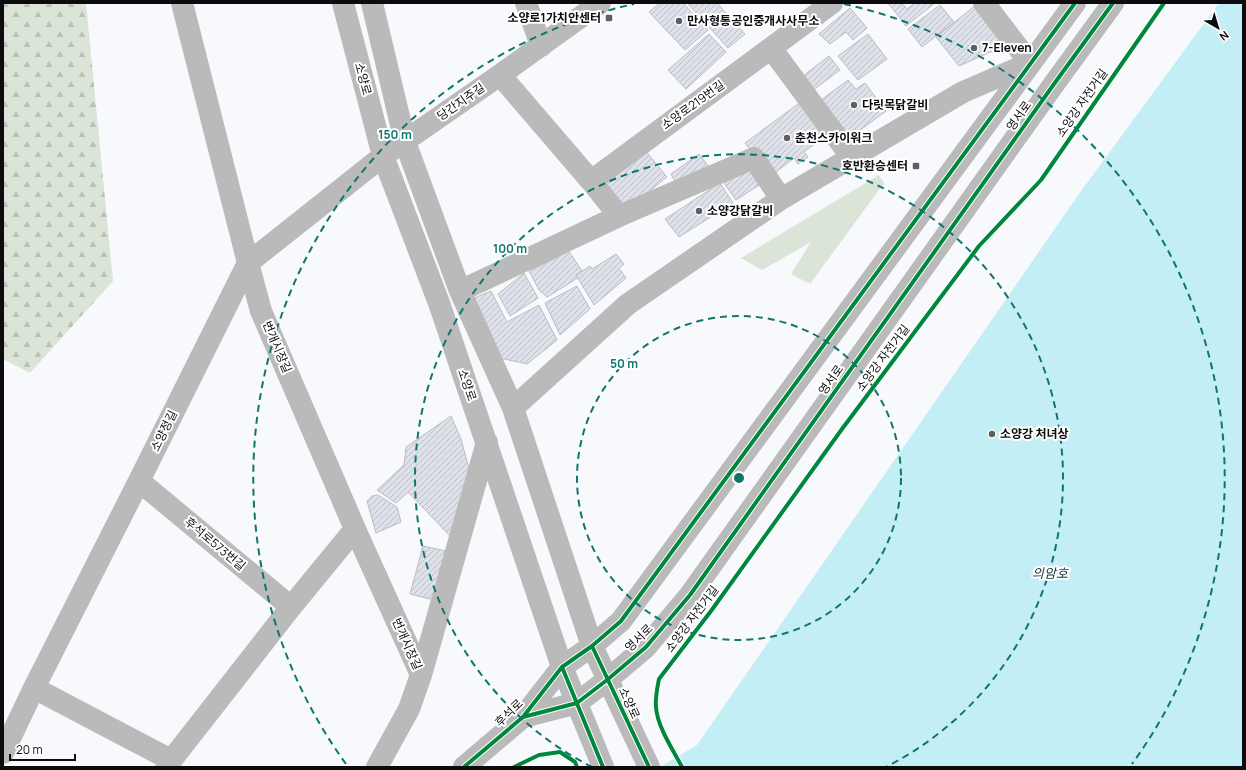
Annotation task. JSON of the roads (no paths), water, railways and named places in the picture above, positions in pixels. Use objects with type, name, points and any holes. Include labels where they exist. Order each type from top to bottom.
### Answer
[{"type":"street","name":"번개시장길","points":[[182,3],[261,311],[355,529],[421,675]]},
{"type":"street","name":"소양로","points":[[343,3],[383,156],[439,303],[562,667],[602,765]]},
{"type":"street","name":"소양로","points":[[372,3],[405,142],[460,291],[513,408],[592,646],[638,747],[649,767]]},
{"type":"street","points":[[526,3],[540,46]]},
{"type":"street","name":"당간지주길","points":[[383,156],[405,142],[600,3]]},
{"type":"street","name":"소양로219번길","points":[[591,181],[832,3]]},
{"type":"street","points":[[984,3],[1030,63]]},
{"type":"street","name":"영서로","points":[[562,667],[592,646],[621,621],[1075,3]]},
{"type":"street","name":"영서로","points":[[523,717],[577,704],[646,646],[690,595],[1113,3]]},
{"type":"street","points":[[771,48],[852,158]]},
{"type":"street","name":"영서로","points":[[513,408],[628,304],[782,199],[963,92],[1030,63]]},
{"type":"street","points":[[500,75],[619,216]]},
{"type":"street","name":"소양정길","points":[[3,753],[34,688],[248,263],[383,156]]},
{"type":"street","points":[[460,291],[619,216],[754,158],[782,199]]},
{"type":"street","points":[[377,767],[409,709],[421,675],[487,442]]},
{"type":"street","name":"후석로573번길","points":[[139,481],[291,607]]},
{"type":"street","points":[[34,688],[169,764],[291,607],[355,529]]},
{"type":"street","name":"후석로","points":[[464,767],[523,717],[562,667]]},
{"type":"water","name":"의암호","points":[[1219,3],[1243,3],[1243,767],[660,767],[697,745],[1081,191]]},
{"type":"place","name":"소양로1가치안센터","points":[[609,18]]},
{"type":"place","name":"만사형통공인중개사사무소","points":[[679,21]]},
{"type":"place","name":"7-Eleven","points":[[974,48]]},
{"type":"place","name":"다릿목닭갈비","points":[[854,105]]},
{"type":"place","name":"춘천스카이워크","points":[[787,138]]},
{"type":"place","name":"호반환승센터","points":[[916,166]]},
{"type":"place","name":"소양강닭갈비","points":[[699,211]]},
{"type":"place","name":"소양강 처녀상","points":[[992,434]]}]
